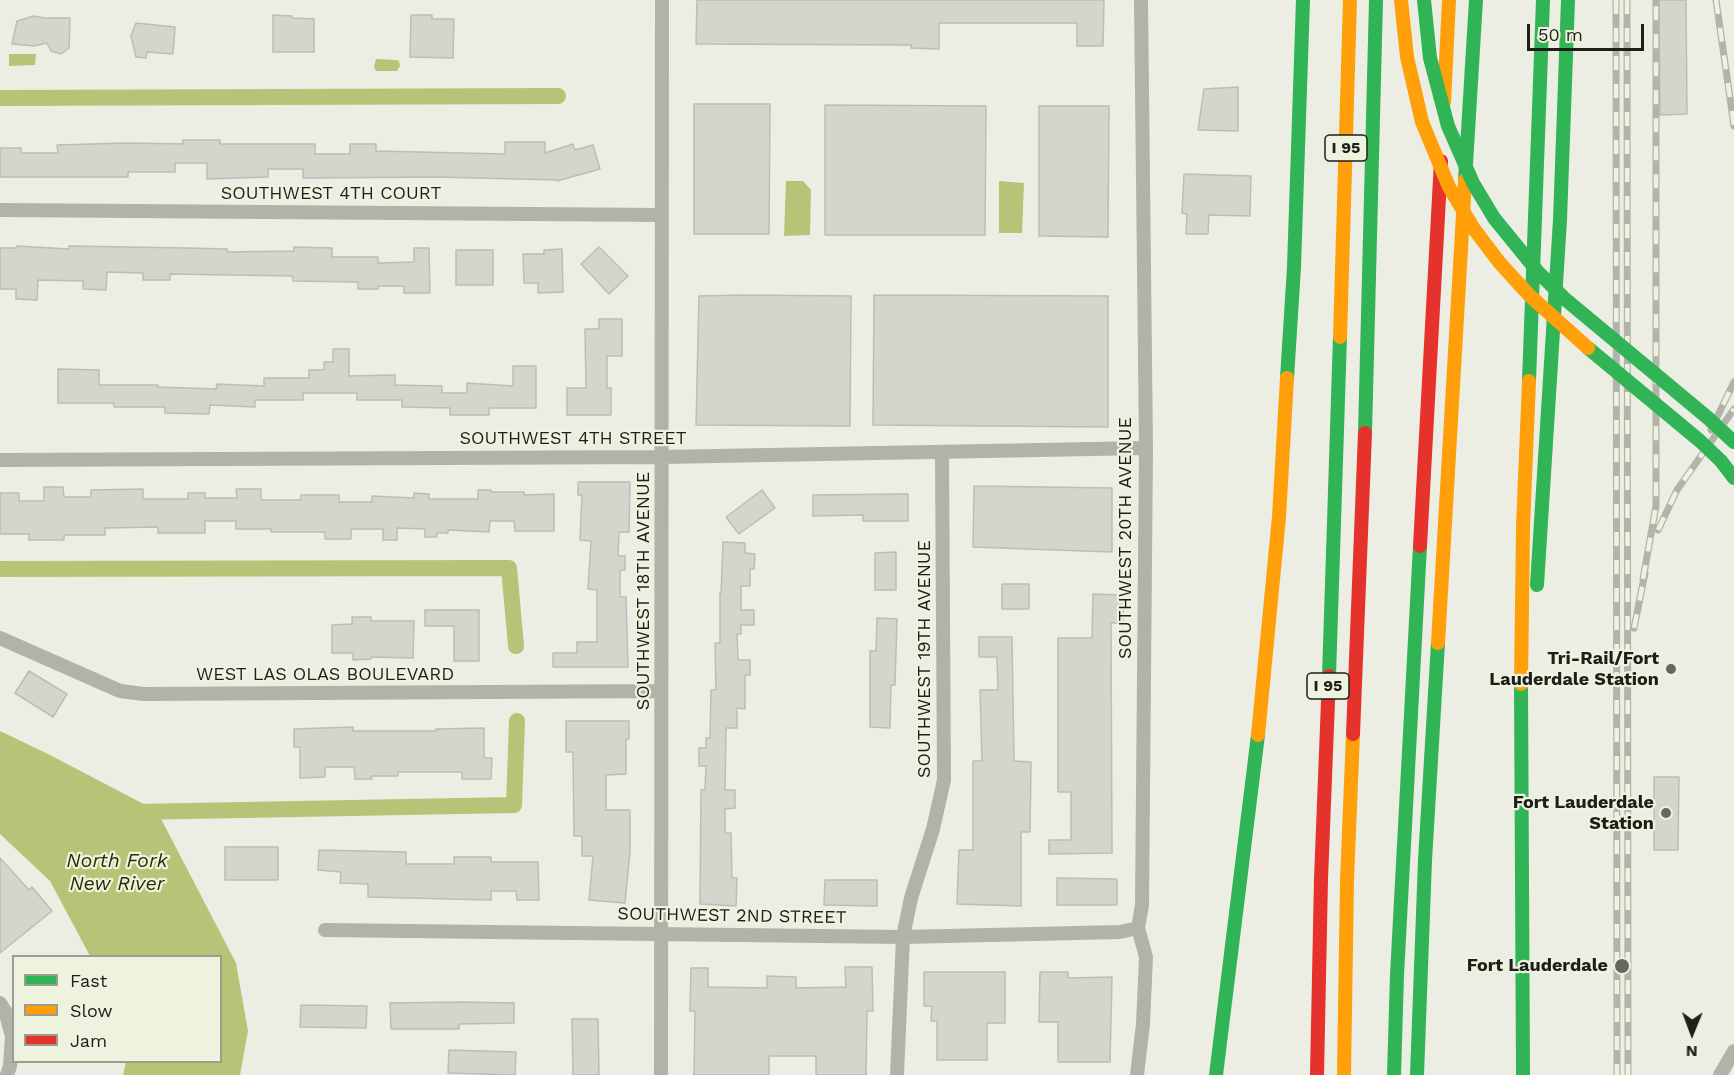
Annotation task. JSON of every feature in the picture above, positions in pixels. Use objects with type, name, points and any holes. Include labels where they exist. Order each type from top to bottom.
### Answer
[{"type":"highway","points":[[1216,1075],[1254,781],[1278,529],[1294,267],[1303,0]]},
{"type":"highway","name":"I 95","points":[[1317,1075],[1321,879],[1335,526],[1350,0]]},
{"type":"highway","points":[[1344,1075],[1347,880],[1362,528],[1377,0]]},
{"type":"highway","points":[[1401,0],[1409,68],[1422,122],[1449,187],[1474,229],[1528,295],[1575,338],[1700,441],[1721,461],[1734,478]]},
{"type":"highway","points":[[1424,0],[1430,58],[1448,126],[1473,183],[1494,218],[1538,272],[1565,299],[1734,442]]},
{"type":"highway","points":[[1394,1075],[1396,975],[1449,0]]},
{"type":"highway","points":[[1416,1075],[1424,883],[1476,0]]},
{"type":"highway","points":[[1523,1075],[1523,836],[1520,744],[1523,527],[1543,0]]},
{"type":"highway","points":[[1523,836],[1531,746],[1536,608],[1560,219],[1568,0]]},
{"type":"street","name":"SOUTHWEST 18TH AVENUE","points":[[661,1075],[662,0]]},
{"type":"street","name":"SOUTHWEST 20TH AVENUE","points":[[1137,1075],[1143,1024],[1146,957],[1138,928],[1142,905],[1146,448],[1141,0]]},
{"type":"street","name":"SOUTHWEST 4TH COURT","points":[[0,210],[662,214]]},
{"type":"street","name":"SOUTHWEST 4TH STREET","points":[[0,460],[662,457],[1146,448]]},
{"type":"street","name":"SOUTHWEST 19TH AVENUE","points":[[897,1075],[903,937],[911,898],[933,829],[944,780],[942,453]]},
{"type":"street","name":"WEST LAS OLAS BOULEVARD","points":[[0,638],[120,691],[144,694],[662,691]]},
{"type":"street","name":"SOUTHWEST 2ND STREET","points":[[325,930],[662,932],[903,937],[1120,932],[1138,928]]},
{"type":"street","points":[[0,1003],[5,1011],[12,1036],[10,1066],[7,1075]]},
{"type":"street","points":[[1720,1075],[1734,1051]]},
{"type":"water","points":[[9,54],[36,54],[35,65],[9,66]]},
{"type":"water","points":[[376,59],[397,60],[400,66],[397,71],[376,71],[374,67]]},
{"type":"water","points":[[786,181],[803,181],[811,190],[810,235],[784,236]]},
{"type":"water","points":[[999,181],[1024,183],[1022,233],[999,233]]},
{"type":"water","name":"North Fork New River","points":[[0,731],[157,811],[236,963],[248,1031],[240,1075],[123,1075],[126,1063],[222,1063],[222,955],[89,955],[50,881],[0,834]]},
{"type":"building","points":[[697,0],[1104,0],[1103,46],[1077,46],[1077,23],[939,23],[939,49],[911,48],[911,45],[696,44]]},
{"type":"building","points":[[1659,0],[1686,0],[1687,114],[1660,115]]},
{"type":"building","points":[[273,15],[314,19],[314,52],[273,52]]},
{"type":"building","points":[[411,15],[432,15],[432,19],[454,19],[453,58],[410,57]]},
{"type":"building","points":[[34,16],[70,18],[69,48],[61,54],[51,51],[47,43],[34,46],[12,44],[17,21]]},
{"type":"building","points":[[136,23],[175,27],[173,54],[147,52],[146,58],[136,57],[131,36]]},
{"type":"building","points":[[1238,87],[1238,131],[1198,130],[1204,89]]},
{"type":"building","points":[[694,104],[770,104],[769,234],[694,234]]},
{"type":"building","points":[[825,105],[986,106],[985,235],[825,235]]},
{"type":"building","points":[[1039,106],[1109,106],[1108,237],[1039,236]]},
{"type":"building","points":[[183,140],[220,140],[220,144],[315,144],[315,154],[350,154],[350,144],[376,144],[376,151],[505,154],[505,142],[545,142],[545,153],[573,144],[575,150],[593,145],[600,169],[557,181],[438,177],[303,178],[303,169],[268,169],[268,177],[207,179],[207,163],[175,163],[175,172],[128,172],[128,177],[0,177],[0,148],[21,148],[21,153],[58,153],[57,145],[183,144]]},
{"type":"building","points":[[1184,174],[1251,176],[1250,216],[1209,215],[1208,234],[1186,234],[1187,214],[1182,213]]},
{"type":"building","points":[[17,246],[69,249],[69,246],[227,249],[227,252],[294,251],[294,247],[332,248],[332,257],[378,257],[378,263],[414,262],[414,248],[429,248],[430,293],[404,293],[404,286],[358,289],[358,282],[293,281],[293,276],[170,274],[170,280],[143,280],[143,273],[107,272],[106,290],[83,289],[83,281],[38,280],[37,300],[16,299],[16,289],[0,289],[0,248],[17,248]]},
{"type":"building","points":[[599,247],[628,276],[609,294],[581,264]]},
{"type":"building","points":[[562,249],[563,292],[538,293],[538,283],[524,283],[523,254],[544,254],[544,250]]},
{"type":"building","points":[[456,250],[493,250],[493,285],[456,285]]},
{"type":"building","points":[[874,295],[1108,296],[1108,427],[873,425]]},
{"type":"building","points":[[699,296],[851,296],[850,426],[696,425]]},
{"type":"building","points":[[599,319],[622,319],[622,356],[607,356],[607,388],[611,388],[611,415],[567,415],[567,388],[586,388],[585,329],[599,329]]},
{"type":"building","points":[[333,349],[349,349],[349,376],[395,375],[395,385],[442,386],[442,393],[467,393],[467,383],[513,386],[513,366],[536,366],[536,408],[489,408],[489,415],[450,415],[450,408],[402,407],[402,400],[357,400],[357,393],[303,393],[303,400],[255,400],[255,407],[210,405],[209,414],[165,413],[165,407],[114,407],[114,403],[58,403],[58,369],[99,370],[99,385],[158,385],[158,387],[216,389],[217,384],[264,386],[264,378],[309,378],[309,370],[324,370],[324,362],[333,362]]},
{"type":"building","points":[[578,482],[630,482],[629,532],[619,532],[618,556],[625,556],[625,570],[620,570],[620,597],[626,597],[628,667],[553,667],[553,653],[577,653],[577,642],[597,642],[597,590],[588,589],[591,541],[580,540],[582,495],[578,495]]},
{"type":"building","points":[[974,486],[1112,488],[1112,552],[973,547]]},
{"type":"building","points":[[44,487],[63,487],[64,497],[91,497],[91,490],[143,489],[143,499],[188,499],[188,493],[205,493],[205,498],[237,498],[236,489],[261,489],[261,500],[301,500],[301,495],[339,495],[339,502],[372,502],[372,496],[414,498],[414,493],[429,494],[429,499],[478,499],[478,490],[524,492],[524,495],[554,494],[554,531],[515,531],[514,521],[490,521],[489,532],[448,530],[448,533],[437,533],[437,537],[425,537],[425,529],[397,528],[397,540],[383,540],[383,529],[351,529],[351,539],[325,539],[325,532],[271,532],[271,529],[236,529],[236,521],[205,521],[205,533],[158,533],[158,527],[105,528],[105,535],[64,535],[64,540],[29,540],[29,534],[0,534],[0,493],[19,493],[19,501],[44,501]]},
{"type":"building","points":[[762,490],[775,508],[739,534],[726,517]]},
{"type":"building","points":[[908,494],[908,521],[863,521],[863,515],[813,516],[813,495]]},
{"type":"building","points":[[723,542],[745,543],[745,553],[755,554],[754,569],[750,569],[750,586],[741,586],[741,610],[754,610],[754,625],[741,625],[741,634],[737,634],[738,660],[750,660],[750,675],[745,675],[745,709],[737,708],[737,728],[726,728],[725,790],[735,790],[735,808],[725,809],[725,833],[731,833],[732,878],[737,878],[736,906],[700,904],[701,790],[705,790],[706,766],[699,766],[699,748],[706,748],[706,738],[710,738],[711,690],[716,690],[715,643],[720,643]]},
{"type":"building","points":[[896,552],[896,590],[875,590],[875,553]]},
{"type":"building","points":[[1002,584],[1029,584],[1029,609],[1002,609]]},
{"type":"building","points":[[1093,594],[1124,595],[1123,623],[1111,623],[1112,853],[1049,854],[1049,840],[1071,840],[1071,792],[1058,792],[1058,638],[1092,638]]},
{"type":"building","points":[[425,610],[479,610],[479,661],[454,661],[454,626],[425,626]]},
{"type":"building","points":[[352,617],[371,617],[371,621],[414,621],[413,658],[371,657],[371,659],[353,660],[353,653],[332,653],[332,625],[352,624]]},
{"type":"building","points":[[877,618],[897,619],[895,685],[891,685],[890,728],[870,727],[870,651],[876,651]]},
{"type":"building","points":[[979,637],[1012,637],[1014,761],[1031,762],[1030,832],[1021,832],[1021,906],[957,904],[959,850],[973,850],[973,761],[982,761],[980,690],[998,690],[997,657],[979,657]]},
{"type":"building","points":[[29,671],[67,694],[53,717],[15,693]]},
{"type":"building","points":[[566,721],[629,721],[629,739],[626,739],[626,774],[606,775],[606,810],[630,810],[630,851],[625,903],[589,900],[593,856],[582,856],[582,836],[574,836],[573,752],[566,752]]},
{"type":"building","points":[[353,727],[353,731],[436,731],[436,729],[484,728],[484,758],[492,758],[491,779],[462,779],[462,772],[398,772],[398,776],[371,776],[372,779],[355,779],[354,767],[325,767],[325,777],[300,778],[300,747],[294,747],[294,729]]},
{"type":"building","name":"Fort Lauderdale Station","points":[[1654,777],[1679,777],[1678,850],[1654,850]]},
{"type":"building","points":[[225,847],[278,847],[278,880],[225,880]]},
{"type":"building","points":[[319,850],[406,852],[406,864],[454,864],[454,857],[491,857],[491,862],[538,862],[539,900],[517,900],[516,891],[491,891],[491,900],[368,897],[368,884],[340,883],[341,872],[318,870]]},
{"type":"building","points":[[0,858],[29,890],[32,887],[52,911],[0,953]]},
{"type":"building","points":[[1057,878],[1117,879],[1117,905],[1057,905]]},
{"type":"building","points":[[825,880],[877,880],[877,906],[824,905]]},
{"type":"building","points":[[845,967],[872,967],[873,1011],[867,1011],[866,1075],[816,1075],[816,1056],[769,1056],[769,1075],[694,1075],[695,1011],[690,1011],[691,968],[708,968],[708,987],[767,988],[767,976],[796,977],[796,988],[846,987]]},
{"type":"building","points":[[924,972],[1005,972],[1005,1023],[987,1023],[987,1060],[937,1060],[937,1021],[931,1021],[932,1006],[924,1006]]},
{"type":"building","points":[[1040,972],[1068,972],[1068,978],[1112,977],[1110,1062],[1058,1062],[1058,1022],[1039,1022]]},
{"type":"building","points":[[390,1003],[514,1003],[514,1023],[459,1024],[459,1029],[391,1029]]},
{"type":"building","points":[[301,1005],[367,1006],[366,1028],[300,1027]]},
{"type":"building","points":[[572,1019],[598,1019],[599,1075],[573,1075]]},
{"type":"building","points":[[449,1050],[516,1052],[515,1075],[448,1073]]},
{"type":"waterway","points":[[0,98],[558,96]]},
{"type":"waterway","points":[[0,569],[509,568],[516,646]]},
{"type":"waterway","points":[[134,812],[514,805],[517,721]]},
{"type":"railway","points":[[1616,0],[1617,1075]]},
{"type":"railway","points":[[1627,0],[1628,1075]]},
{"type":"railway","points":[[1643,579],[1656,506],[1656,0]]},
{"type":"railway","points":[[1716,0],[1734,126]]},
{"type":"railway","points":[[1711,430],[1734,382]]},
{"type":"railway","points":[[1658,530],[1677,490],[1734,409]]},
{"type":"railway","points":[[1634,628],[1645,573]]},
{"type":"traffic: fast","points":[[1287,378],[1294,267],[1303,0]]},
{"type":"traffic: fast","points":[[1365,433],[1376,0]]},
{"type":"traffic: fast","points":[[1424,0],[1430,58],[1448,126],[1473,183],[1494,218],[1538,272],[1565,299],[1734,442]]},
{"type":"traffic: fast","points":[[1465,180],[1476,0]]},
{"type":"traffic: fast","points":[[1529,381],[1543,0]]},
{"type":"traffic: fast","points":[[1537,585],[1560,220],[1568,0]]},
{"type":"traffic: fast","points":[[1329,676],[1340,337]]},
{"type":"traffic: fast","points":[[1588,348],[1700,441],[1721,461],[1734,478]]},
{"type":"traffic: fast","points":[[1394,1075],[1397,975],[1420,546]]},
{"type":"traffic: fast","points":[[1417,1075],[1425,860],[1438,643]]},
{"type":"traffic: fast","points":[[1521,684],[1523,1075]]},
{"type":"traffic: fast","points":[[1216,1075],[1258,735]]},
{"type":"traffic: slow","points":[[1340,337],[1350,0]]},
{"type":"traffic: slow","points":[[1401,0],[1407,57],[1422,122],[1449,187],[1474,229],[1499,262],[1529,295],[1588,348]]},
{"type":"traffic: slow","points":[[1444,102],[1449,0]]},
{"type":"traffic: slow","points":[[1438,643],[1465,180]]},
{"type":"traffic: slow","points":[[1258,735],[1279,517],[1287,378]]},
{"type":"traffic: slow","points":[[1521,684],[1523,527],[1529,381]]},
{"type":"traffic: slow","points":[[1344,1075],[1347,880],[1353,734]]},
{"type":"traffic: jam","points":[[1420,546],[1441,161]]},
{"type":"traffic: jam","points":[[1353,734],[1365,433]]},
{"type":"traffic: jam","points":[[1317,1075],[1321,879],[1329,676]]},
{"type":"place","name":"Tri-Rail/Fort Lauderdale Station","points":[[1671,669]]},
{"type":"place","name":"Fort Lauderdale Station","points":[[1666,813]]},
{"type":"place","name":"Fort Lauderdale","points":[[1622,966]]}]
